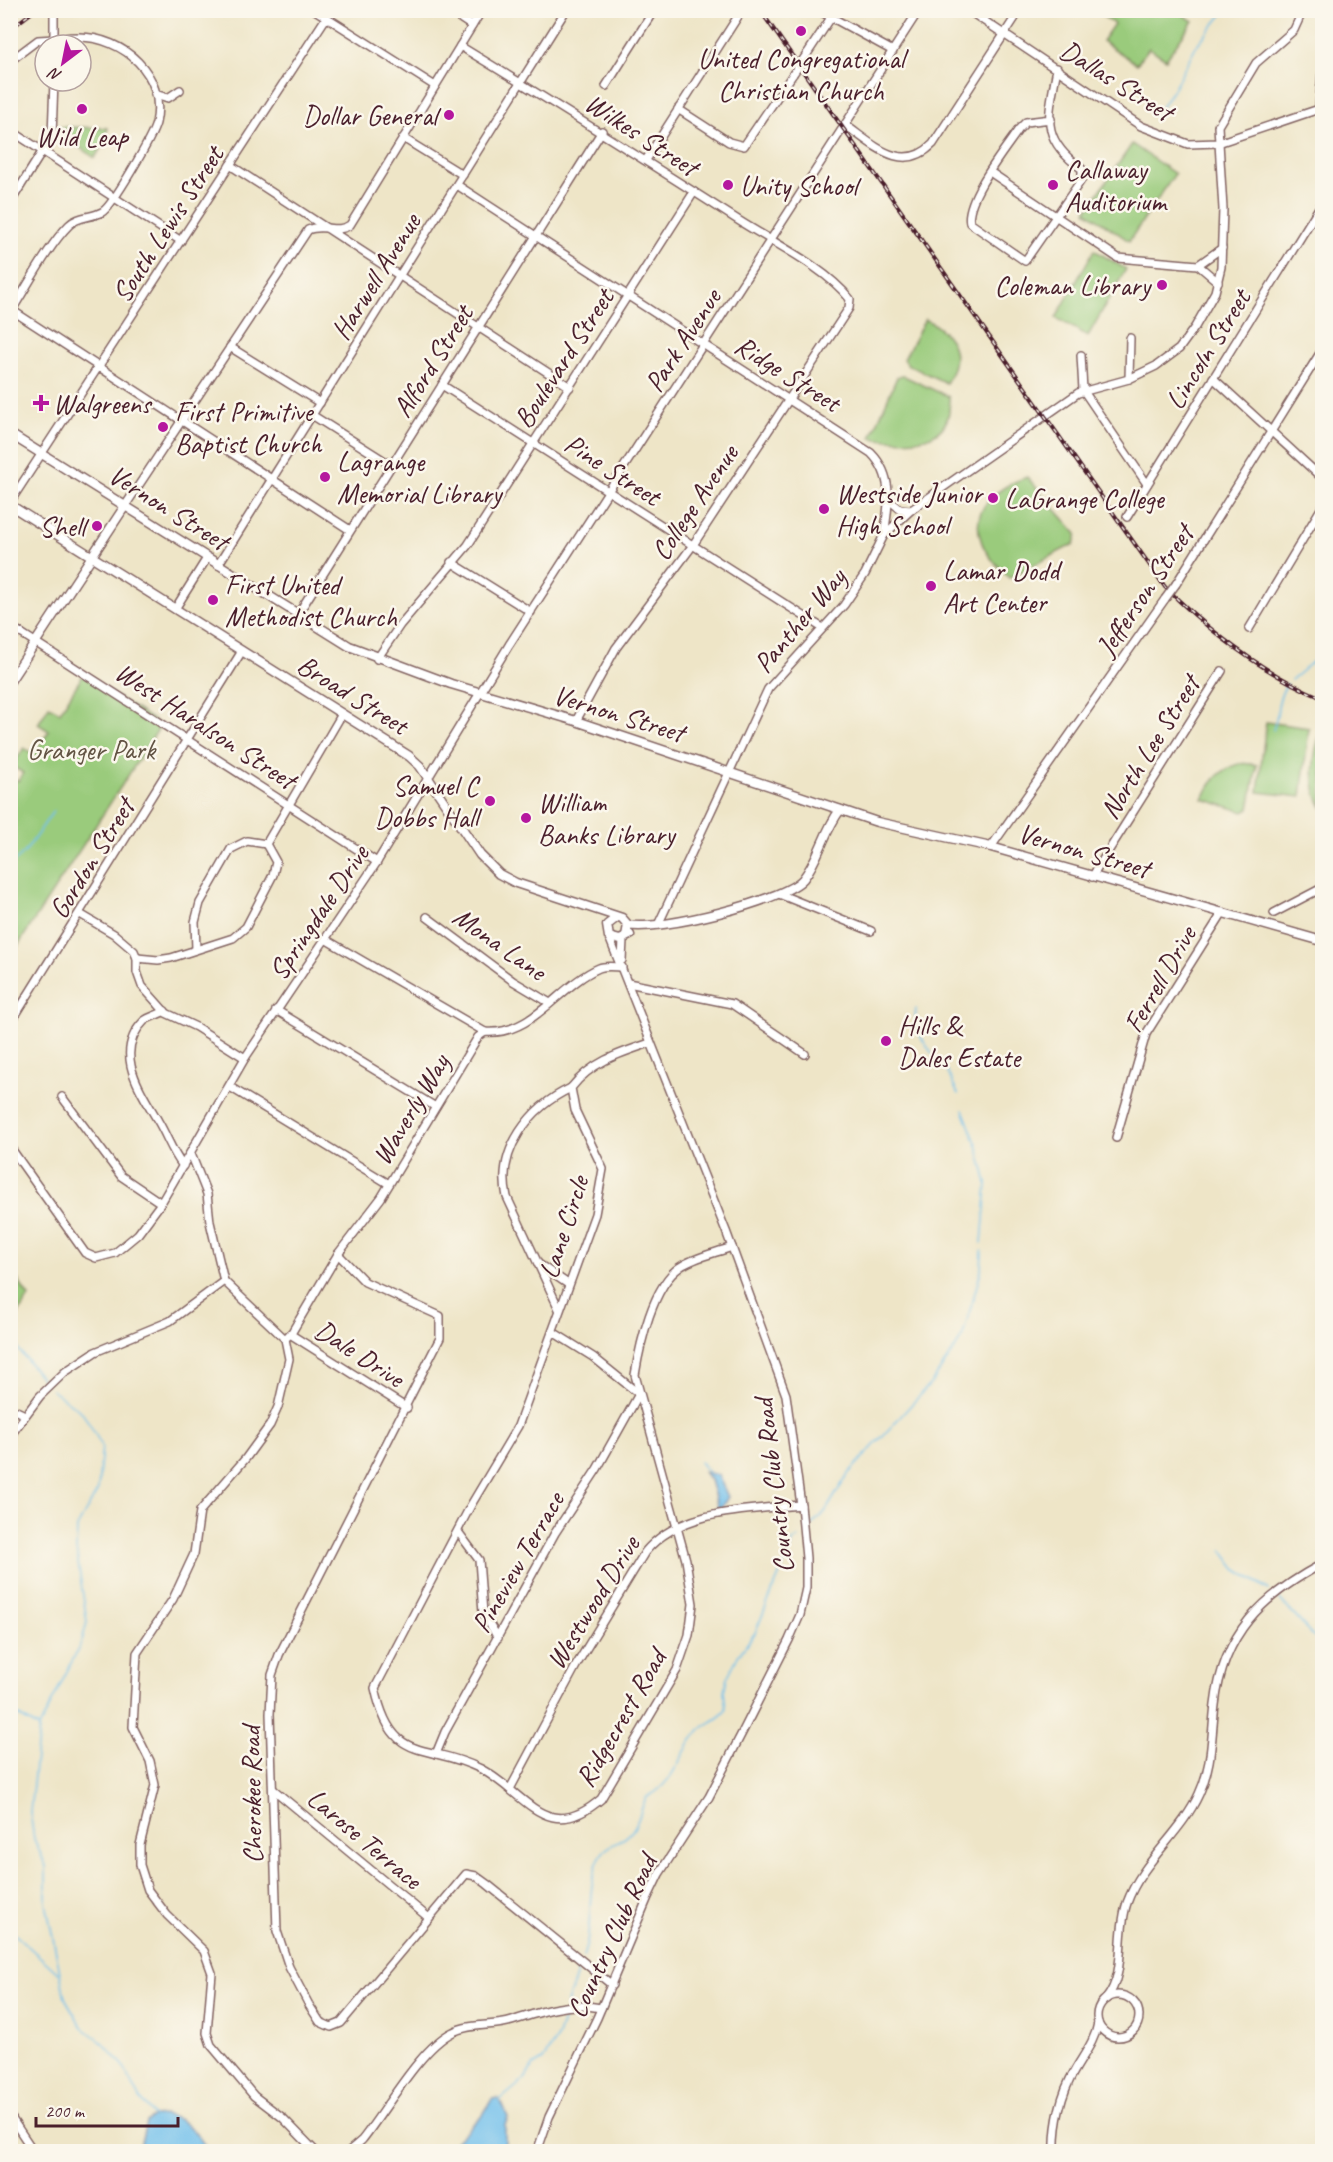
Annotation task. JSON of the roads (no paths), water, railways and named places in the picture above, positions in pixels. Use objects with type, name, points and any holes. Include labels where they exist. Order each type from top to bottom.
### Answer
[{"type":"main road","name":"Vernon Street","points":[[10,434],[352,647],[377,658],[482,694],[576,721],[877,822],[991,847],[1262,923],[1323,943]]},
{"type":"main road","name":"Broad Street","points":[[10,504],[409,756],[429,780],[480,855],[495,871],[516,883],[616,918],[628,925]]},
{"type":"main road","points":[[10,681],[125,506]]},
{"type":"main road","points":[[625,938],[628,925],[658,925],[701,916],[779,894],[794,887],[806,874],[840,810]]},
{"type":"main road","name":"Broad Street","points":[[582,906],[601,918],[607,925]]},
{"type":"main road","points":[[616,918],[607,925],[609,937],[625,938],[646,926]]},
{"type":"street","points":[[54,10],[54,33]]},
{"type":"street","points":[[315,10],[435,86]]},
{"type":"street","points":[[448,10],[472,26]]},
{"type":"street","points":[[125,506],[308,230],[314,227],[342,229],[350,225],[482,10]]},
{"type":"street","name":"Harwell Avenue","points":[[218,565],[566,10]]},
{"type":"street","points":[[606,86],[654,10]]},
{"type":"street","points":[[818,10],[834,14],[893,51]]},
{"type":"street","name":"Park Avenue","points":[[482,694],[531,612],[919,10]]},
{"type":"street","name":"Dallas Street","points":[[968,10],[1141,126],[1188,144],[1218,143],[1321,108]]},
{"type":"street","points":[[845,125],[894,156],[903,159],[923,154],[933,144],[1020,10]]},
{"type":"street","name":"Panther Way","points":[[658,925],[768,688],[821,627],[836,614],[859,584],[884,535],[911,510],[1083,390],[1129,379],[1156,366],[1179,349],[1202,316],[1218,282],[1223,209],[1218,126],[1256,63],[1294,30],[1303,10]]},
{"type":"street","points":[[646,160],[740,11]]},
{"type":"street","points":[[678,109],[729,142],[744,147],[834,14]]},
{"type":"street","name":"South Lewis Street","points":[[10,504],[326,18]]},
{"type":"street","points":[[54,19],[64,33]]},
{"type":"street","points":[[93,39],[122,48],[144,69],[155,94],[157,115],[152,134],[114,197],[102,212],[82,217],[70,224],[11,310],[183,419],[350,530]]},
{"type":"street","points":[[10,61],[33,43]]},
{"type":"street","name":"Wilkes Street","points":[[460,46],[602,131],[836,283],[850,299],[849,308]]},
{"type":"street","points":[[1051,119],[1026,123],[976,195],[968,220],[1025,261],[1082,179],[1082,169],[1057,148],[1052,137],[1051,119],[1057,68]]},
{"type":"street","points":[[1321,108],[1323,72]]},
{"type":"street","points":[[155,94],[168,98],[180,90]]},
{"type":"street","points":[[10,203],[52,136],[54,93]]},
{"type":"street","points":[[10,130],[181,241]]},
{"type":"street","name":"Alford Street","points":[[298,614],[602,131]]},
{"type":"street","points":[[403,138],[463,175]]},
{"type":"street","points":[[230,165],[570,387]]},
{"type":"street","points":[[990,172],[1057,215],[1107,253],[1118,258],[1198,265],[1218,282]]},
{"type":"street","name":"Ridge Street","points":[[457,185],[704,346],[789,397],[871,453],[884,470],[889,500],[884,535]]},
{"type":"street","name":"Boulevard Street","points":[[377,658],[400,625],[451,562],[468,545],[694,192]]},
{"type":"street","name":"Lincoln Street","points":[[1127,517],[1323,203]]},
{"type":"street","points":[[1198,265],[1222,248]]},
{"type":"street","name":"College Avenue","points":[[576,721],[616,648],[693,545],[849,308]]},
{"type":"street","points":[[1129,379],[1130,338]]},
{"type":"street","points":[[230,347],[320,404]]},
{"type":"street","name":"Jefferson Street","points":[[991,847],[1166,599],[1323,350]]},
{"type":"street","points":[[1081,355],[1083,390],[1147,484]]},
{"type":"street","points":[[1213,378],[1274,431],[1323,478]]},
{"type":"street","name":"Pine Street","points":[[442,385],[821,627]]},
{"type":"street","points":[[312,416],[392,465]]},
{"type":"street","points":[[889,500],[900,509],[911,510]]},
{"type":"street","points":[[1250,629],[1323,507]]},
{"type":"street","points":[[175,609],[207,558]]},
{"type":"street","points":[[451,562],[531,612]]},
{"type":"street","name":"West Haralson Street","points":[[10,626],[377,862]]},
{"type":"street","name":"Gordon Street","points":[[10,1024],[242,651]]},
{"type":"street","name":"North Lee Street","points":[[1092,877],[1222,671]]},
{"type":"street","name":"Springdale Drive","points":[[10,1147],[85,1253],[96,1258],[115,1253],[138,1234],[161,1203],[245,1058],[377,862],[482,694]]},
{"type":"street","points":[[266,844],[342,714]]},
{"type":"street","points":[[195,948],[195,922],[200,903],[231,849],[247,841],[266,844]]},
{"type":"street","points":[[137,958],[158,960],[195,948],[223,943],[246,927],[273,875],[276,862],[266,844]]},
{"type":"street","points":[[1274,913],[1323,888]]},
{"type":"street","points":[[779,894],[870,931]]},
{"type":"street","name":"Ferrell Drive","points":[[1116,1138],[1146,1034],[1223,912]]},
{"type":"street","points":[[80,914],[125,942],[137,958],[137,972],[142,986],[165,1011],[245,1058]]},
{"type":"street","name":"Mona Lane","points":[[427,917],[513,981],[550,1003]]},
{"type":"street","name":"Country Club Road","points":[[537,2151],[549,2116],[602,2008],[659,1874],[709,1797],[800,1615],[806,1588],[806,1558],[801,1505],[786,1395],[732,1247],[609,937]]},
{"type":"street","name":"Country Club Road","points":[[622,965],[625,938]]},
{"type":"street","points":[[325,939],[485,1032],[496,1033],[528,1022],[550,1003],[598,969],[622,965]]},
{"type":"street","points":[[628,983],[732,1004],[805,1054]]},
{"type":"street","points":[[276,1010],[434,1107]]},
{"type":"street","points":[[165,1011],[146,1019],[137,1030],[130,1047],[129,1066],[142,1096],[183,1166]]},
{"type":"street","name":"Waverly Way","points":[[288,1336],[338,1254],[374,1209],[478,1037],[485,1032]]},
{"type":"street","points":[[559,1309],[507,1197],[503,1182],[504,1164],[529,1119],[547,1101],[571,1088],[582,1074],[615,1055],[650,1043]]},
{"type":"street","points":[[230,1087],[388,1184]]},
{"type":"street","name":"Lane Circle","points":[[553,1332],[559,1309],[583,1248],[603,1179],[603,1169],[575,1110],[571,1088]]},
{"type":"street","points":[[62,1097],[121,1176],[161,1203]]},
{"type":"street","points":[[10,1436],[40,1396],[64,1372],[94,1352],[170,1322],[224,1281],[210,1222],[207,1194],[190,1154]]},
{"type":"street","name":"Ridgecrest Road","points":[[553,1332],[518,1426],[471,1505],[459,1533],[375,1688],[381,1712],[397,1738],[407,1747],[472,1765],[510,1789],[526,1806],[545,1816],[566,1818],[585,1813],[601,1799],[677,1670],[689,1635],[693,1604],[686,1560],[639,1394],[636,1375],[639,1350],[652,1312],[669,1275],[682,1265],[732,1247]]},
{"type":"street","name":"Cherokee Road","points":[[338,1254],[365,1282],[440,1316],[440,1338],[407,1408],[274,1664],[270,1692],[274,1790],[274,1894],[279,1941],[289,1967],[315,2015],[324,2025],[333,2027],[345,2019],[462,1877],[476,1876],[612,1985]]},
{"type":"street","points":[[537,1262],[568,1284]]},
{"type":"street","name":"Dale Drive","points":[[224,1281],[288,1336],[407,1408]]},
{"type":"street","points":[[553,1332],[593,1357],[639,1394]]},
{"type":"street","points":[[288,1336],[288,1366],[278,1407],[270,1425],[246,1458],[200,1511],[194,1554],[173,1599],[137,1653],[133,1727],[150,1761],[155,1785],[140,1845],[140,1865],[148,1890],[168,1915],[204,1950],[212,1973],[207,2033],[211,2045],[254,2096],[283,2118],[316,2151]]},
{"type":"street","name":"Pineview Terrace","points":[[436,1754],[445,1732],[555,1533],[597,1469],[639,1394]]},
{"type":"street","points":[[10,1407],[25,1415]]},
{"type":"street","name":"Westwood Drive","points":[[510,1789],[577,1664],[645,1552],[657,1538],[676,1527],[712,1516],[801,1505]]},
{"type":"street","points":[[459,1533],[479,1560],[483,1613],[498,1638]]},
{"type":"street","points":[[1054,2151],[1054,2138],[1065,2092],[1090,2045],[1098,2024],[1098,2010],[1118,1980],[1120,1930],[1132,1891],[1147,1866],[1185,1820],[1207,1773],[1213,1752],[1216,1694],[1233,1642],[1251,1616],[1272,1595],[1323,1564]]},
{"type":"street","name":"Larose Terrace","points":[[274,1790],[429,1918]]},
{"type":"street","points":[[1090,2045],[1101,2038],[1130,2034],[1138,2023],[1137,2009],[1118,1980]]},
{"type":"street","points":[[1106,1999],[1119,1995],[1129,1999]]},
{"type":"street","points":[[348,2151],[362,2140],[434,2044],[453,2032],[503,2023],[538,2011],[564,2007],[602,2008]]},
{"type":"street","points":[[1098,2024],[1104,2032],[1113,2037]]},
{"type":"street","points":[[10,2116],[34,2151]]},
{"type":"water","points":[[704,1472],[718,1475],[728,1497],[721,1508],[718,1508],[710,1480]]},
{"type":"water","points":[[498,2098],[508,2117],[505,2125],[505,2151],[446,2151],[484,2113],[492,2099]]},
{"type":"water","points":[[165,2115],[191,2128],[208,2151],[139,2151],[146,2122],[154,2116]]},
{"type":"waterway","points":[[1155,117],[1175,86],[1196,46],[1226,10]]},
{"type":"waterway","points":[[1291,680],[1322,654]]},
{"type":"waterway","points":[[1273,730],[1279,701],[1287,684]]},
{"type":"waterway","points":[[10,866],[25,852],[54,810]]},
{"type":"waterway","points":[[916,1009],[919,1032],[932,1053]]},
{"type":"waterway","points":[[938,1059],[947,1071],[958,1094]]},
{"type":"waterway","points":[[963,1110],[978,1148],[987,1183],[982,1243]]},
{"type":"waterway","points":[[807,1529],[825,1512],[848,1474],[932,1382],[956,1347],[963,1335],[981,1271],[982,1251]]},
{"type":"waterway","points":[[10,1339],[46,1384]]},
{"type":"waterway","points":[[52,1390],[83,1413],[102,1446],[98,1490],[77,1527],[76,1549],[87,1622],[82,1641],[39,1728],[30,1812],[34,1839],[46,1866],[46,1903],[65,1998],[82,2027],[104,2044],[123,2065],[140,2098],[154,2116]]},
{"type":"waterway","points":[[700,1462],[708,1472]]},
{"type":"waterway","points":[[583,1957],[588,1936],[591,1891],[598,1860],[602,1853],[632,1831],[647,1797],[671,1776],[700,1730],[726,1710],[724,1691],[727,1678],[738,1656],[755,1633],[793,1542],[798,1538]]},
{"type":"waterway","points":[[1222,1550],[1236,1569],[1269,1590]]},
{"type":"waterway","points":[[1276,1595],[1322,1646]]},
{"type":"waterway","points":[[10,1711],[38,1727]]},
{"type":"waterway","points":[[10,1930],[58,1973]]},
{"type":"waterway","points":[[567,2003],[580,1965]]},
{"type":"waterway","points":[[500,2100],[525,2079],[533,2066],[543,2060],[558,2036],[566,2011]]},
{"type":"railway","points":[[10,29],[35,10]]},
{"type":"railway","points":[[760,10],[1165,587],[1219,636],[1279,677],[1322,698]]},
{"type":"place","name":"United Congregational Christian Church","points":[[801,31]]},
{"type":"place","name":"Wild Leap","points":[[82,109]]},
{"type":"place","name":"Dollar General","points":[[449,115]]},
{"type":"place","name":"Unity School","points":[[728,185]]},
{"type":"place","name":"Callaway Auditorium","points":[[1053,185]]},
{"type":"place","name":"Coleman Library","points":[[1162,285]]},
{"type":"place","name":"Walgreens","points":[[41,403]]},
{"type":"place","name":"First Primitive Baptist Church","points":[[163,427]]},
{"type":"place","name":"Lagrange Memorial Library","points":[[325,477]]},
{"type":"place","name":"LaGrange College","points":[[993,498]]},
{"type":"place","name":"Westside Junior High School","points":[[824,509]]},
{"type":"place","name":"Shell","points":[[97,526]]},
{"type":"place","name":"Lamar Dodd Art Center","points":[[931,586]]},
{"type":"place","name":"First United Methodist Church","points":[[213,600]]},
{"type":"place","name":"Samuel C Dobbs Hall","points":[[490,801]]},
{"type":"place","name":"William Banks Library","points":[[526,818]]},
{"type":"place","name":"Hills & Dales Estate","points":[[886,1041]]},
{"type":"park label","name":"Granger Park","points":[[91,749]]}]
